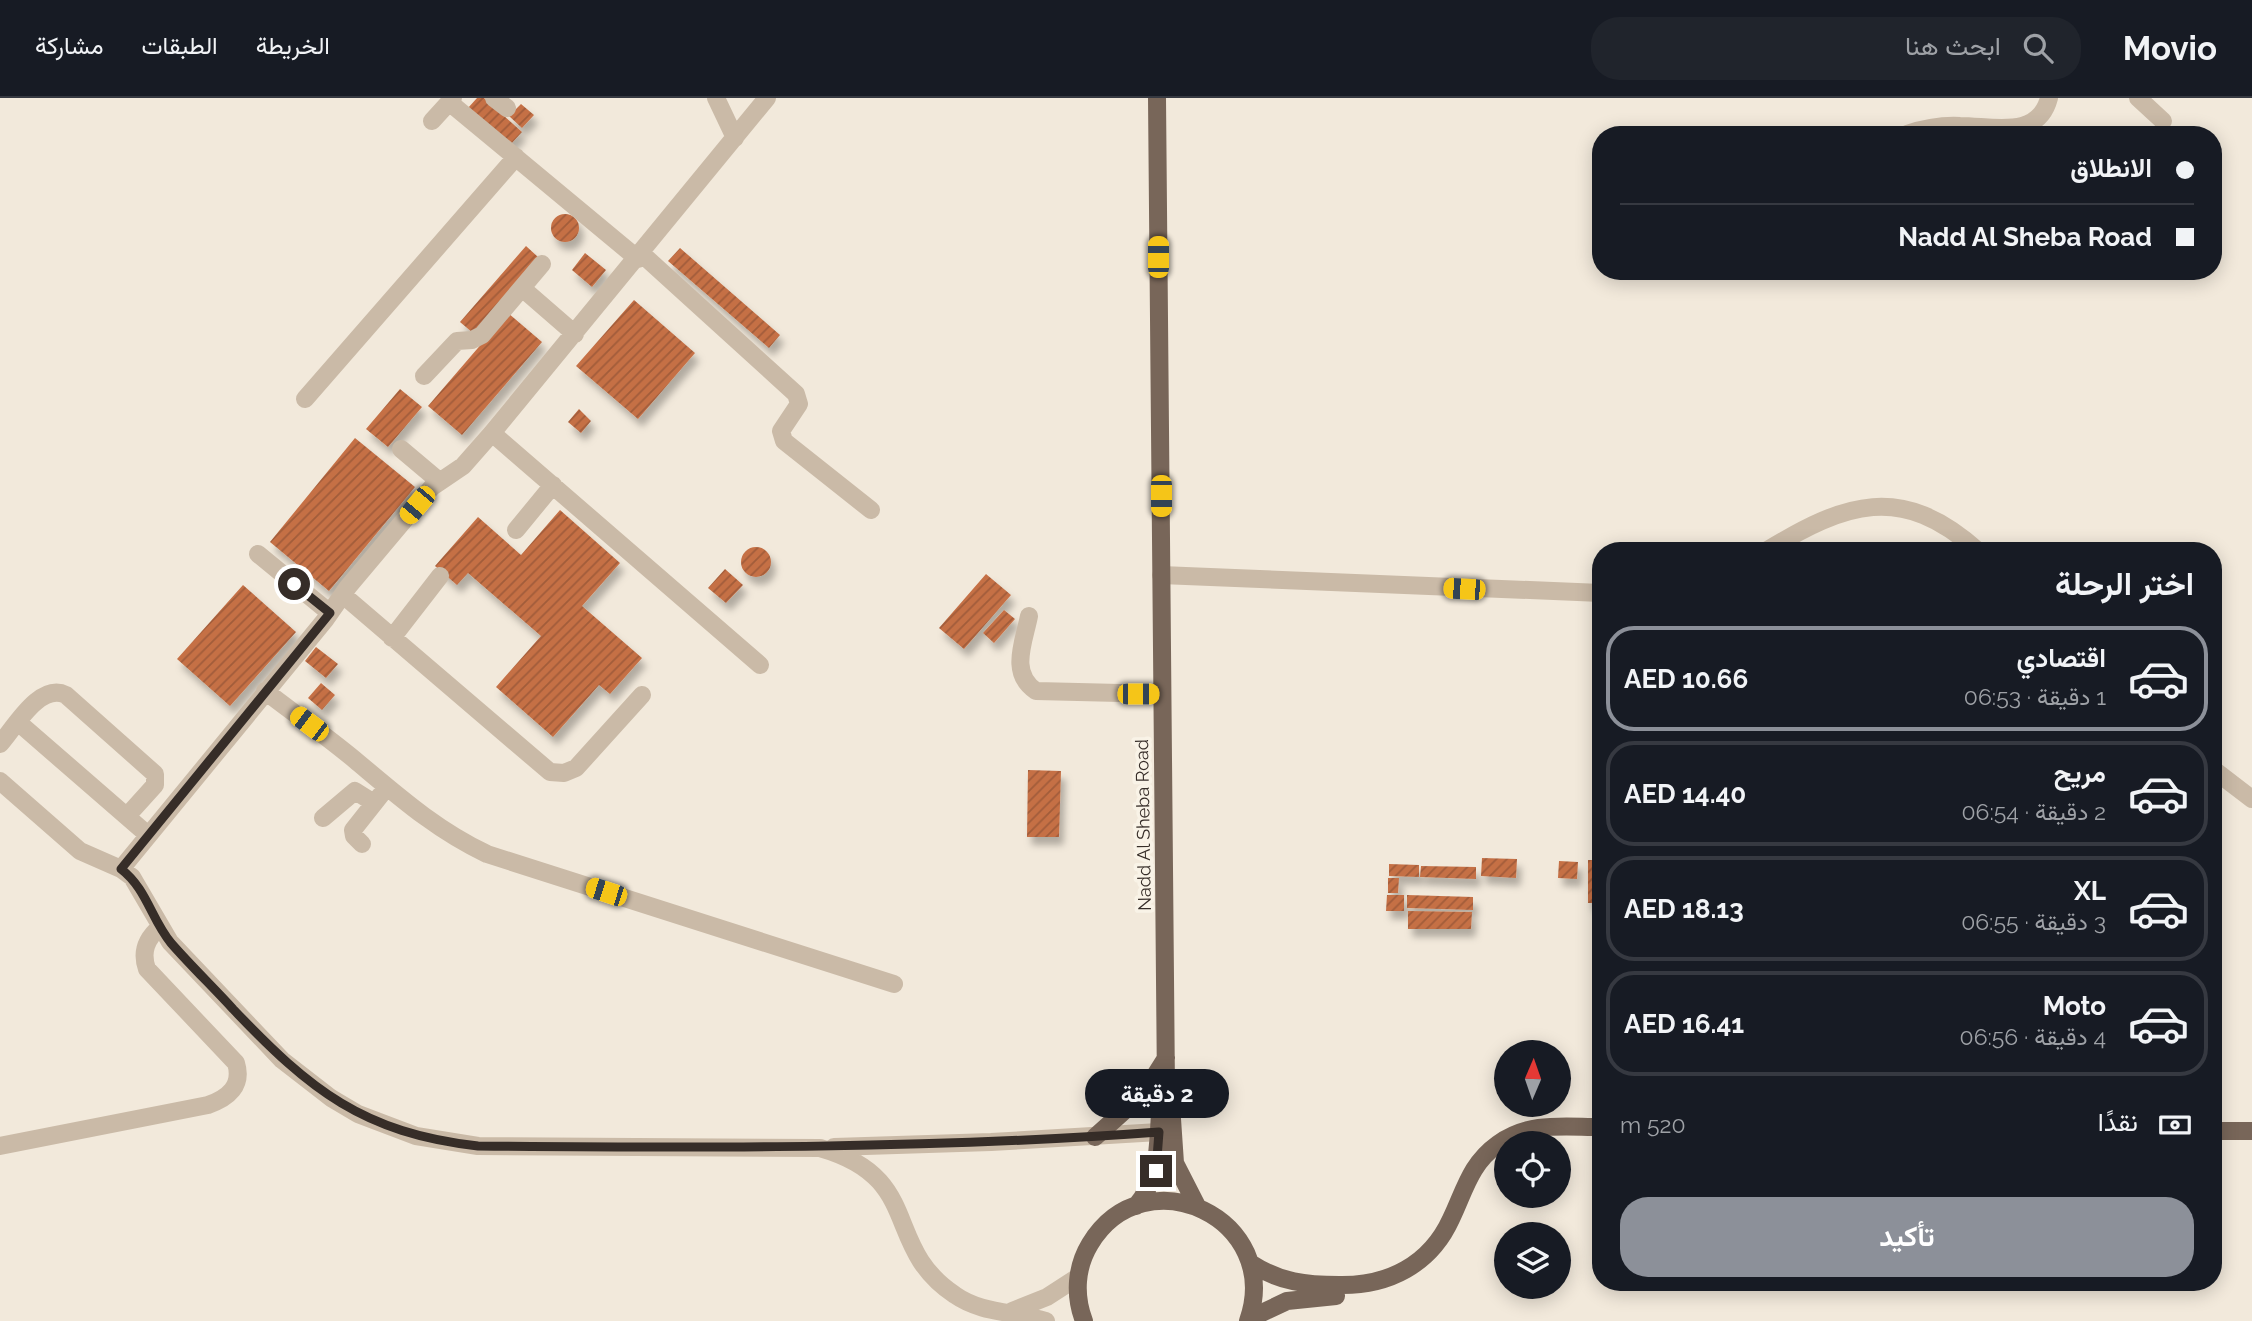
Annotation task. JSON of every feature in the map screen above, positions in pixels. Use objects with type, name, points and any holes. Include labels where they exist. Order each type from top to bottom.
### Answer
[{"type":"main road","name":"Nadd Al Sheba Road","points":[[1157,98],[1166,1089],[1171,1104],[1175,1163],[1197,1206]]},
{"type":"main road","points":[[1095,1137],[1137,1100],[1166,1058]]},
{"type":"main road","name":"Nadd Al Sheba Road","points":[[1136,1206],[1152,1184],[1156,1171],[1160,1104],[1166,1089]]},
{"type":"main road","points":[[1252,1265],[1276,1278],[1303,1284],[1362,1284],[1390,1278],[1416,1264],[1438,1243],[1470,1174],[1489,1151],[1520,1131],[1551,1125],[1592,1127]]},
{"type":"main road","points":[[1554,1131],[1565,1127]]},
{"type":"main road","points":[[2222,1130],[2252,1131]]},
{"type":"main road","points":[[1249,1320],[1287,1301],[1379,1292],[1420,1275],[1451,1243],[1479,1178],[1494,1163]]},
{"type":"main road","points":[[1084,1321],[1079,1304],[1078,1277],[1086,1250],[1102,1228],[1136,1206],[1166,1201],[1197,1206],[1231,1229],[1252,1265],[1255,1292],[1249,1320]]},
{"type":"street","points":[[716,98],[735,138]]},
{"type":"street","points":[[121,869],[343,595],[439,481],[463,466],[492,433],[640,257],[767,98]]},
{"type":"street","points":[[2023,126],[2038,119],[2049,98]]},
{"type":"street","points":[[2138,98],[2163,121]]},
{"type":"street","points":[[432,121],[451,100],[516,157],[640,257],[796,394],[799,404],[781,431],[784,442],[871,510]]},
{"type":"street","points":[[305,400],[516,157]]},
{"type":"street","points":[[424,376],[453,344],[482,335],[542,264]]},
{"type":"street","points":[[522,288],[575,334]]},
{"type":"street","points":[[492,433],[760,665]]},
{"type":"street","points":[[401,449],[439,481]]},
{"type":"street","points":[[516,530],[553,485]]},
{"type":"street","points":[[1781,542],[1836,513],[1864,507],[1891,507],[1919,513],[1944,525],[1966,542]]},
{"type":"street","points":[[258,554],[330,613]]},
{"type":"street","points":[[1161,575],[1592,593]]},
{"type":"street","points":[[392,638],[440,576]]},
{"type":"street","points":[[343,595],[550,772],[564,773],[576,768],[642,695]]},
{"type":"street","points":[[1029,615],[1019,665],[1024,680],[1036,691],[1163,694]]},
{"type":"street","points":[[265,691],[434,825],[487,854],[894,984]]},
{"type":"street","points":[[0,744],[49,692],[61,692],[155,774],[155,785],[127,816]]},
{"type":"street","points":[[19,723],[148,835]]},
{"type":"street","points":[[2222,776],[2252,799]]},
{"type":"street","points":[[0,780],[80,851],[121,869],[141,888],[170,942],[289,1067],[331,1098],[386,1126],[437,1140],[478,1146],[820,1148],[1159,1132]]},
{"type":"street","points":[[362,844],[354,836],[353,830],[387,787]]},
{"type":"street","points":[[323,818],[351,792],[359,791],[374,803]]},
{"type":"street","points":[[0,1146],[208,1105],[234,1090],[238,1082],[236,1063],[147,969],[144,951],[147,941],[160,927]]},
{"type":"street","points":[[820,1148],[863,1164],[882,1181],[896,1203],[917,1258],[940,1284],[953,1294],[982,1309],[1012,1311],[1046,1321]]},
{"type":"street","points":[[1012,1311],[1047,1297],[1078,1277]]},
{"type":"building","points":[[477,98],[484,98],[522,132],[510,145],[468,108]]},
{"type":"building","points":[[521,104],[534,115],[522,128],[509,116]]},
{"type":"building","points":[[565,214],[575,218],[579,228],[575,238],[565,242],[555,238],[551,228],[555,218]]},
{"type":"building","points":[[526,246],[538,257],[473,333],[460,322]]},
{"type":"building","points":[[680,248],[780,335],[769,348],[668,261]]},
{"type":"building","points":[[585,253],[606,270],[592,287],[572,270]]},
{"type":"building","points":[[634,300],[695,353],[638,419],[576,366]]},
{"type":"building","points":[[508,313],[542,342],[462,435],[428,406]]},
{"type":"building","points":[[400,389],[422,407],[388,447],[366,429]]},
{"type":"building","points":[[579,409],[591,421],[581,433],[568,422]]},
{"type":"building","points":[[355,438],[415,487],[329,591],[270,542]]},
{"type":"building","points":[[560,510],[620,563],[582,606],[642,658],[610,694],[599,685],[553,737],[496,687],[541,636],[468,573],[457,585],[435,566],[478,517],[521,555]]},
{"type":"building","points":[[756,547],[767,551],[771,562],[767,573],[756,577],[745,573],[741,562],[745,551]]},
{"type":"building","points":[[725,569],[743,585],[726,603],[708,588]]},
{"type":"building","points":[[986,574],[1011,595],[964,649],[939,628]]},
{"type":"building","points":[[243,585],[296,632],[230,706],[177,659]]},
{"type":"building","points":[[1004,610],[1015,619],[994,643],[983,633]]},
{"type":"building","points":[[316,647],[338,664],[326,678],[305,661]]},
{"type":"building","points":[[321,683],[335,695],[322,710],[308,698]]},
{"type":"building","points":[[1028,770],[1061,771],[1059,837],[1027,837]]},
{"type":"building","points":[[1482,858],[1517,859],[1516,878],[1481,876]]},
{"type":"building","points":[[1588,860],[1592,860],[1592,903],[1588,903]]},
{"type":"building","points":[[1559,861],[1578,862],[1577,879],[1558,878]]},
{"type":"building","points":[[1389,864],[1419,865],[1419,877],[1389,876]]},
{"type":"building","points":[[1421,866],[1476,867],[1476,879],[1420,877]]},
{"type":"building","points":[[1388,878],[1399,878],[1398,893],[1388,893]]},
{"type":"building","points":[[1387,895],[1404,895],[1404,911],[1386,911]]},
{"type":"building","points":[[1407,895],[1473,897],[1473,910],[1407,908]]},
{"type":"building","points":[[1408,911],[1472,912],[1471,929],[1408,929]]},
{"type":"route","points":[[294,584],[330,613],[215,750],[121,869],[141,888],[170,942],[282,1060],[331,1098],[358,1114],[416,1136],[478,1146],[820,1148],[1159,1132],[1156,1171]]}]
